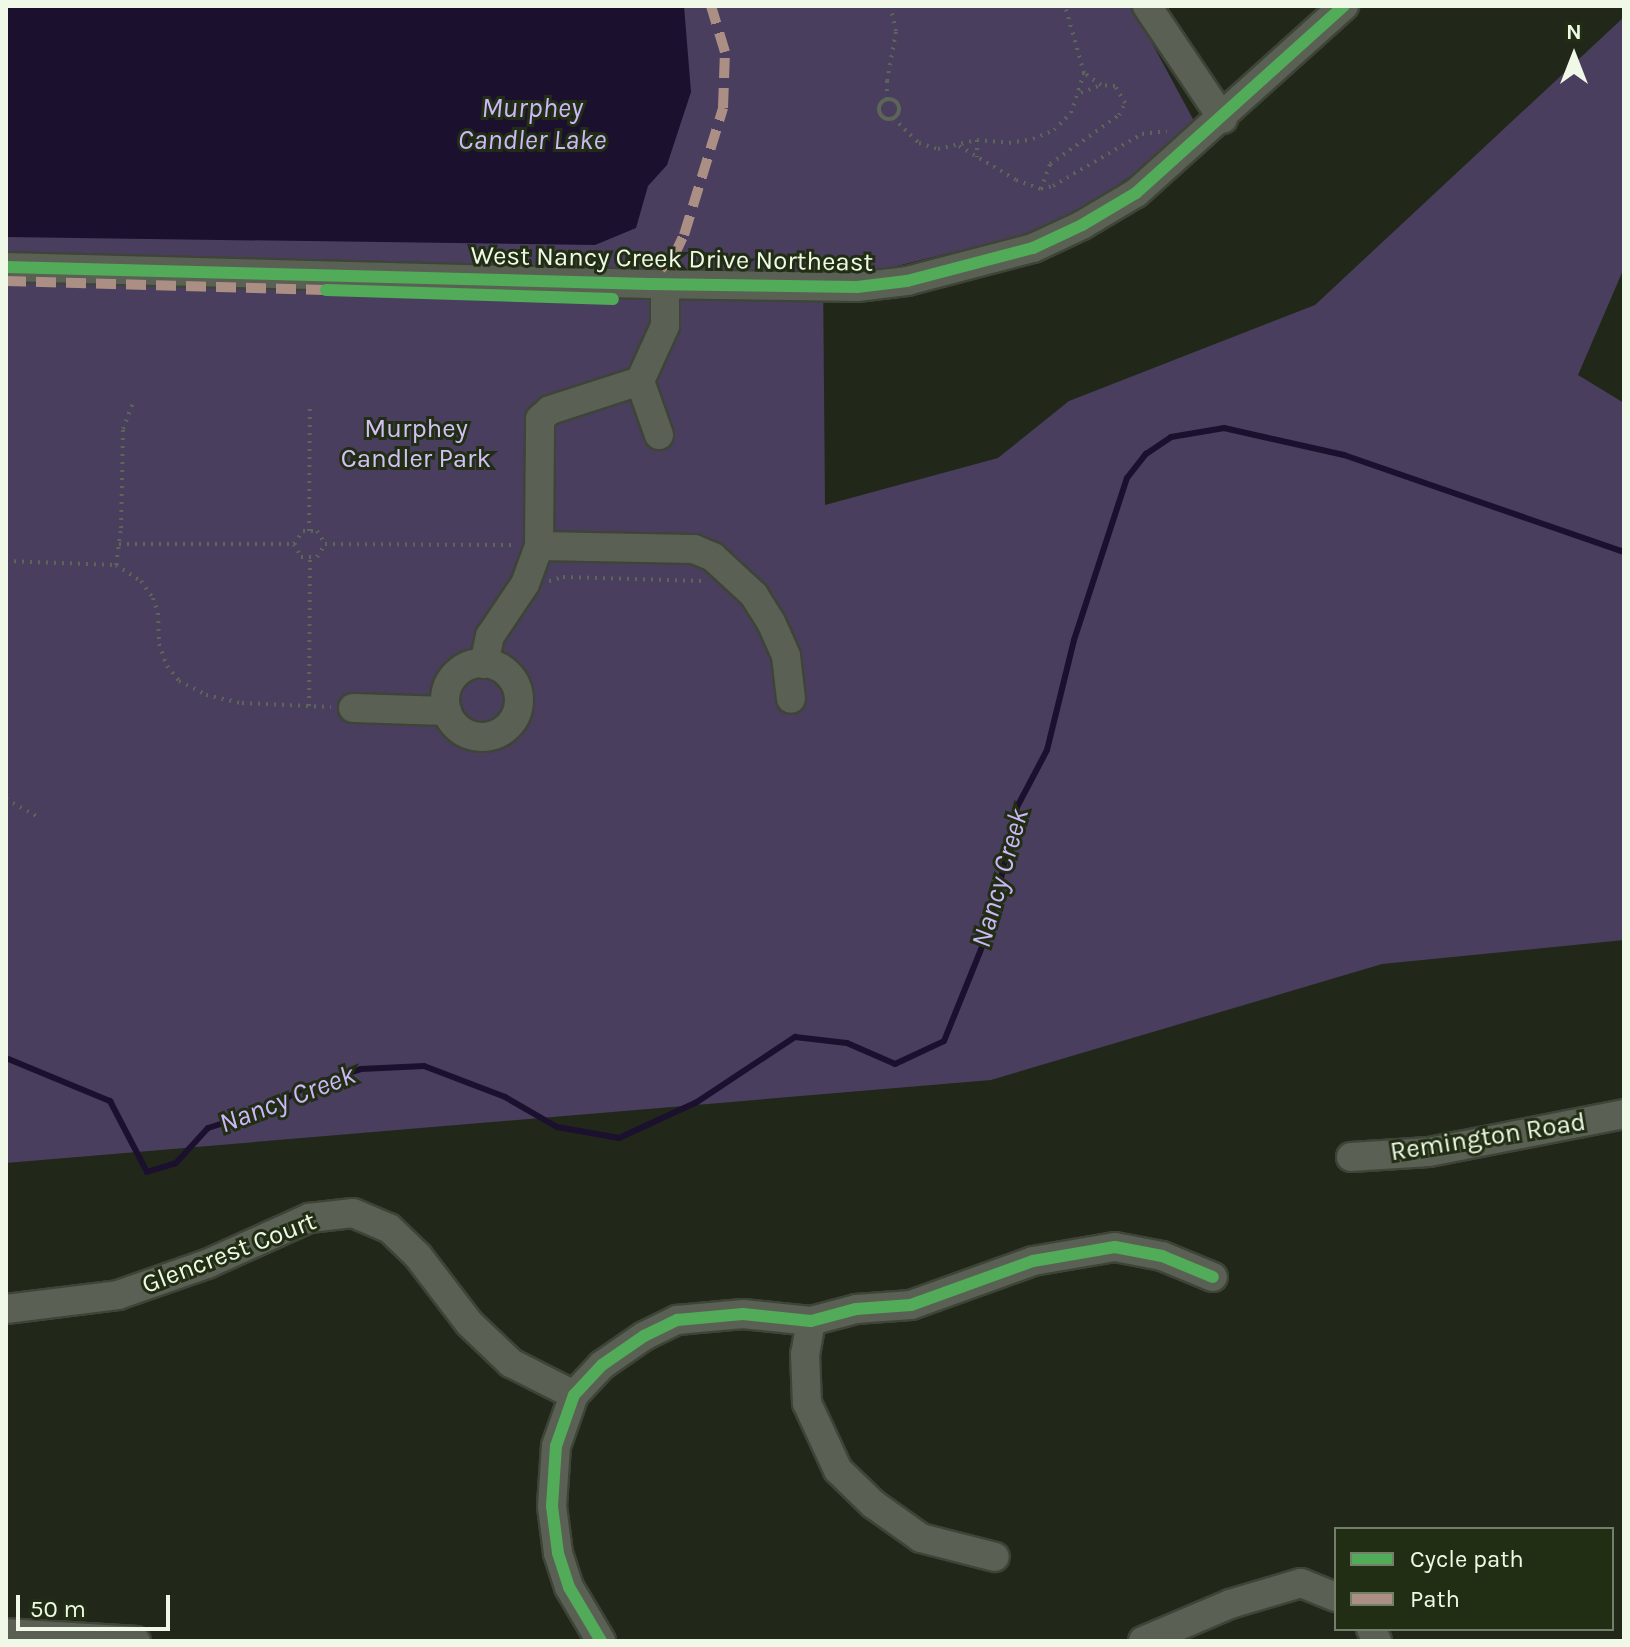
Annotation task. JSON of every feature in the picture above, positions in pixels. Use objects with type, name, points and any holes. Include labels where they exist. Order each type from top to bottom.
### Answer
[{"type":"street","points":[[1147,6],[1223,119]]},
{"type":"street","name":"West Nancy Creek Drive Northeast","points":[[6,267],[857,287],[934,275],[1033,248],[1082,225],[1136,193],[1223,119],[1344,6]]},
{"type":"street","points":[[659,435],[640,381],[665,326],[665,284]]},
{"type":"street","points":[[484,664],[490,636],[525,584],[539,546],[540,419],[550,410],[640,381]]},
{"type":"street","points":[[539,546],[694,549],[713,557],[754,595],[771,622],[786,656],[791,699]]},
{"type":"street","points":[[484,664],[506,672],[518,691],[517,714],[501,732],[479,737],[456,727],[447,711],[446,692],[451,680],[471,665],[484,664]]},
{"type":"street","points":[[353,708],[447,711]]},
{"type":"street","name":"Remington Road","points":[[1351,1157],[1429,1152],[1624,1114]]},
{"type":"street","name":"Glencrest Court","points":[[6,1309],[118,1295],[207,1264],[309,1218],[353,1213],[389,1228],[418,1256],[442,1292],[469,1323],[511,1363],[574,1395]]},
{"type":"street","points":[[601,1641],[569,1587],[558,1553],[552,1506],[556,1446],[574,1395],[602,1365],[644,1336],[677,1320],[743,1314],[811,1321],[856,1309],[911,1305],[1033,1261],[1115,1247],[1162,1256],[1213,1277]]},
{"type":"street","points":[[811,1321],[805,1354],[807,1403],[838,1470],[873,1504],[921,1538],[995,1557]]},
{"type":"street","points":[[1150,1637],[1230,1604],[1301,1583],[1334,1596]]},
{"type":"street","points":[[6,1633],[136,1641]]},
{"type":"path","points":[[887,99],[896,31],[890,6]]},
{"type":"path","points":[[893,118],[899,108],[894,100],[887,99],[880,105],[879,112],[883,117],[893,118],[919,143],[938,149],[977,140],[1009,143],[1033,139],[1054,130],[1071,113],[1080,94],[1084,73],[1065,6]]},
{"type":"path","points":[[1084,73],[1101,85]]},
{"type":"path","points":[[1041,189],[1050,164],[1119,115],[1125,103],[1122,93],[1115,86],[1101,85],[1080,94]]},
{"type":"path","points":[[958,146],[1016,180],[1041,189],[1053,186],[1142,134],[1177,127]]},
{"type":"path","points":[[977,140],[977,157]]},
{"type":"path","points":[[309,531],[310,403]]},
{"type":"path","points":[[116,565],[123,429],[132,405]]},
{"type":"path","points":[[294,544],[303,531],[317,531],[325,544]]},
{"type":"path","points":[[119,544],[294,544]]},
{"type":"path","points":[[294,544],[301,557],[317,557],[325,544]]},
{"type":"path","points":[[325,544],[539,546]]},
{"type":"path","points":[[309,706],[310,557]]},
{"type":"path","points":[[6,561],[116,565],[141,581],[153,598],[158,613],[159,644],[167,666],[179,681],[206,695],[242,703],[353,708]]},
{"type":"path","points":[[539,579],[696,579],[708,583]]},
{"type":"path","points":[[6,799],[37,816]]},
{"type":"green space","name":"Murphey Candler Park","points":[[6,6],[1132,6],[1194,121],[1177,144],[1075,214],[1026,234],[889,268],[823,271],[825,505],[998,458],[1069,401],[1315,305],[1624,17],[1624,268],[1578,375],[1624,403],[1624,940],[1382,964],[991,1080],[6,1163]]},
{"type":"water","name":"Murphey Candler Lake","points":[[6,6],[684,6],[691,92],[667,165],[648,186],[636,228],[595,245],[6,237]]},
{"type":"waterway","name":"Nancy Creek","points":[[6,1058],[110,1101],[147,1172],[176,1163],[208,1128],[271,1108],[301,1089],[361,1069],[424,1066],[505,1097],[557,1127],[619,1138],[697,1102],[795,1037],[847,1043],[895,1064],[944,1041],[990,927],[1017,807],[1047,750],[1074,640],[1127,478],[1146,454],[1171,437],[1224,428],[1344,455],[1624,552]]},
{"type":"marked path","points":[[661,269],[674,256],[684,235],[723,108],[725,52],[711,6]]},
{"type":"marked path","points":[[6,281],[334,290]]},
{"type":"cycle path","points":[[6,267],[649,284],[857,287],[907,281],[1033,248],[1082,225],[1136,193],[1344,6]]},
{"type":"cycle path","points":[[326,290],[613,299]]},
{"type":"cycle path","points":[[601,1641],[569,1587],[558,1553],[552,1506],[556,1446],[574,1395],[602,1365],[644,1336],[677,1320],[743,1314],[811,1321],[856,1309],[911,1305],[1033,1261],[1115,1247],[1162,1256],[1213,1277]]}]
